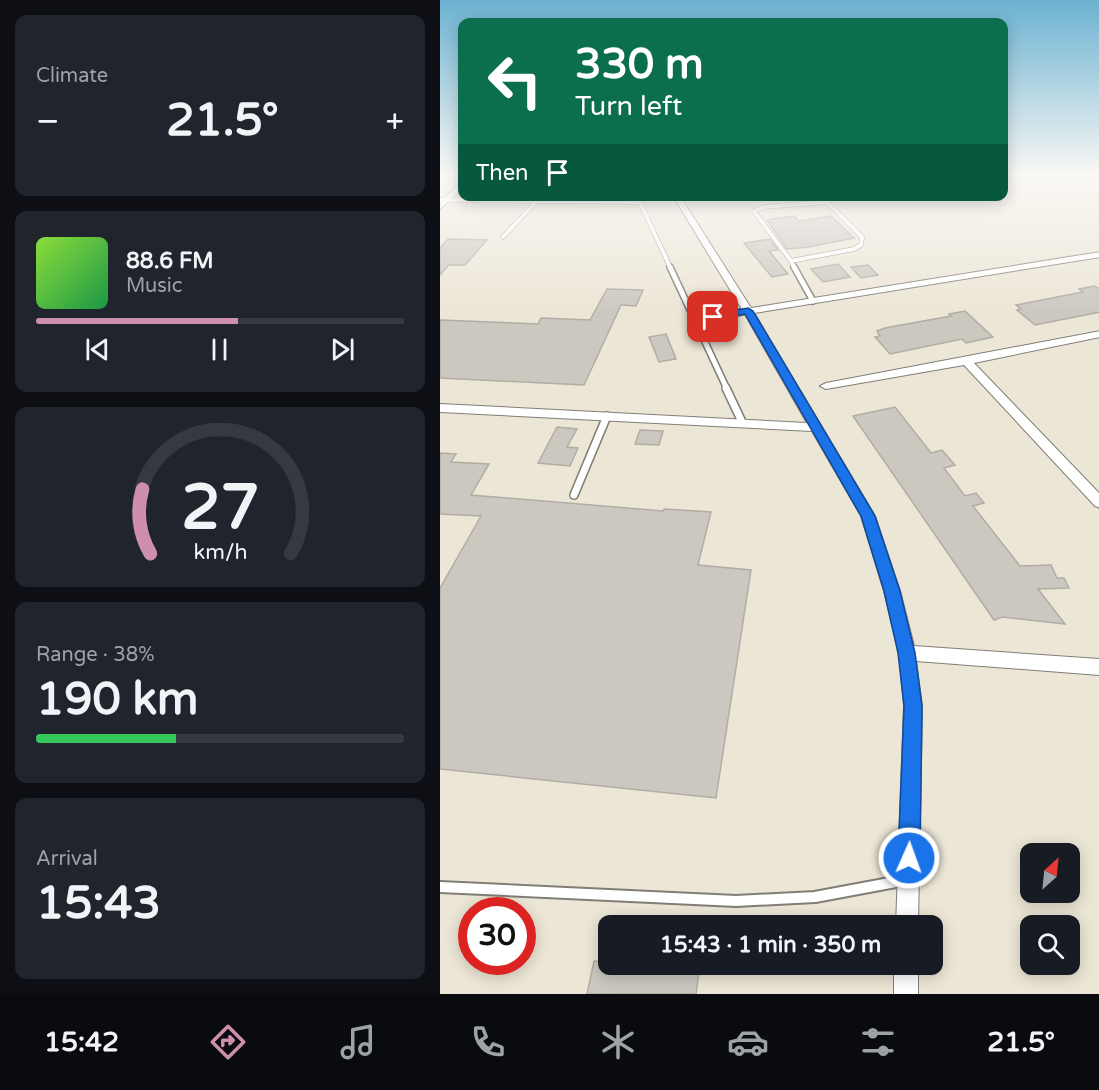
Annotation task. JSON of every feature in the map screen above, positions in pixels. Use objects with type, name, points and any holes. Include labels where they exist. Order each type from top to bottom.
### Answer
[{"type":"street","points":[[691,220],[748,311],[868,516],[892,591],[907,653],[913,706],[907,915]]},
{"type":"street","points":[[748,311],[1100,255]]},
{"type":"street","points":[[826,386],[1100,334]]},
{"type":"street","points":[[966,361],[1100,503]]},
{"type":"street","points":[[440,408],[815,427]]},
{"type":"street","points":[[907,653],[1100,668]]},
{"type":"street","points":[[905,994],[906,975]]},
{"type":"lane","points":[[503,237],[519,220]]},
{"type":"lane","points":[[648,220],[742,422]]},
{"type":"lane","points":[[761,220],[791,261],[813,301]]},
{"type":"lane","points":[[791,261],[854,249],[861,245],[862,237],[845,220]]},
{"type":"lane","points":[[695,320],[748,311]]},
{"type":"lane","points":[[574,495],[607,416]]},
{"type":"lane","points":[[440,887],[736,901],[815,897],[908,879]]},
{"type":"shaded area","points":[[440,220],[1099,220],[1099,994],[440,994]]},
{"type":"building","points":[[767,220],[836,220],[854,238],[809,247],[787,249]]},
{"type":"building","points":[[448,239],[487,240],[465,265],[449,265],[440,275],[440,248]]},
{"type":"building","points":[[770,239],[778,250],[769,251],[788,274],[772,277],[744,243]]},
{"type":"building","points":[[838,264],[850,277],[823,282],[811,269]]},
{"type":"building","points":[[868,265],[878,275],[861,278],[851,267]]},
{"type":"building","points":[[1094,286],[1100,289],[1100,312],[1035,325],[1017,310],[1021,309],[1016,305],[1083,292],[1079,289]]},
{"type":"building","points":[[607,289],[643,290],[636,306],[621,305],[584,385],[440,378],[440,320],[538,324],[541,318],[590,320]]},
{"type":"building","points":[[965,311],[993,337],[966,343],[962,339],[890,354],[875,337],[880,336],[877,331],[885,328],[951,316],[949,314]]},
{"type":"building","points":[[666,334],[676,359],[659,362],[649,337]]},
{"type":"building","points":[[895,407],[931,453],[942,450],[955,465],[944,468],[965,496],[976,493],[984,503],[973,506],[1020,566],[1051,565],[1057,578],[1064,578],[1069,588],[1038,589],[1065,624],[1002,617],[994,620],[853,416]]},
{"type":"building","points":[[557,427],[577,429],[567,447],[578,448],[570,466],[538,463]]},
{"type":"building","points":[[640,430],[663,431],[659,445],[635,444]]},
{"type":"building","points":[[440,453],[456,454],[451,462],[489,464],[471,495],[663,511],[664,509],[711,512],[698,565],[751,570],[716,798],[440,769],[440,588],[481,516],[440,514]]},
{"type":"building","points":[[594,961],[598,961],[598,975],[698,975],[696,994],[587,994]]},
{"type":"route","points":[[713,317],[748,311],[868,516],[892,591],[907,653],[913,706],[909,858]]}]
